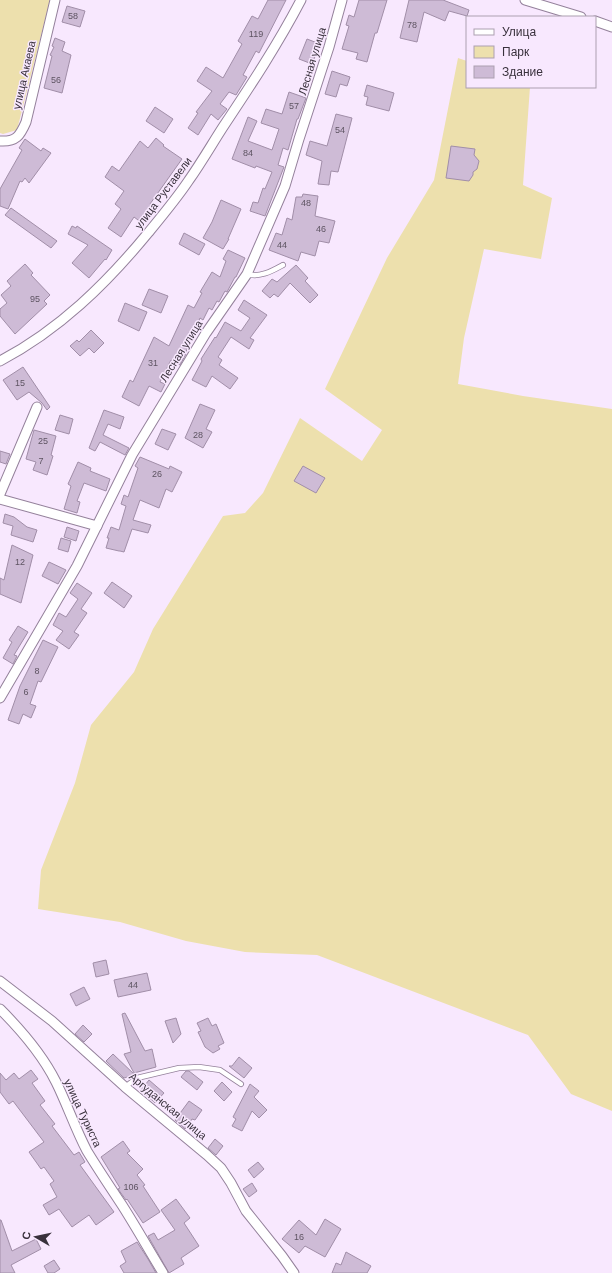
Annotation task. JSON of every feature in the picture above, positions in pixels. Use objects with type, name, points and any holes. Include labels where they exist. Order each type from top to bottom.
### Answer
[{"type":"street","name":"улица Акаева","points":[[0,141],[10,140],[17,137],[22,132],[26,122],[55,0]]},
{"type":"street","name":"улица Руставели","points":[[0,361],[31,343],[68,315],[98,288],[136,248],[168,209],[188,181],[262,68],[301,0]]},
{"type":"street","name":"Лесная улица","points":[[0,698],[77,566],[132,454],[206,332],[247,274],[285,186],[329,47],[342,0]]},
{"type":"street","points":[[525,0],[578,16]]},
{"type":"street","points":[[596,21],[612,26]]},
{"type":"street","points":[[0,494],[37,407]]},
{"type":"street","points":[[0,499],[97,526]]},
{"type":"street","name":"Аргуданская улица","points":[[0,981],[52,1021],[125,1087],[207,1154],[221,1168],[246,1210],[294,1273]]},
{"type":"street","name":"улица Туриста","points":[[0,1009],[15,1024],[44,1062],[65,1101],[88,1153],[142,1237],[162,1273]]},
{"type":"lane","points":[[247,274],[259,276],[283,265]]},
{"type":"lane","points":[[125,1087],[138,1078],[179,1068],[199,1067],[220,1070],[241,1084]]},
{"type":"green space","points":[[0,0],[50,0],[17,130],[3,134],[0,133]]},
{"type":"green space","points":[[458,58],[466,61],[466,88],[530,88],[523,185],[552,198],[541,259],[484,249],[464,338],[458,384],[523,396],[612,409],[612,1111],[571,1094],[528,1035],[317,955],[245,952],[186,941],[120,922],[38,909],[41,870],[75,783],[91,725],[134,672],[153,629],[223,516],[245,513],[263,493],[300,418],[362,461],[382,430],[325,389],[387,258],[434,180]]},
{"type":"building","points":[[268,0],[286,0],[259,53],[256,51],[243,75],[247,77],[236,95],[229,92],[220,104],[227,109],[218,120],[211,114],[198,135],[188,128],[198,113],[196,112],[212,91],[197,81],[206,67],[223,78],[242,44],[238,41],[252,16],[258,19]]},
{"type":"building","points":[[359,0],[387,0],[377,33],[375,33],[367,62],[356,59],[358,53],[342,49],[349,26],[346,25],[349,15],[354,17]]},
{"type":"building","points":[[409,0],[443,0],[469,10],[467,16],[449,11],[445,21],[424,12],[417,42],[400,38]]},
{"type":"building","points":[[67,6],[85,11],[80,27],[62,22]]},
{"type":"building","points":[[55,38],[65,42],[62,51],[71,55],[62,93],[44,88],[52,56],[50,55],[54,47],[52,46]]},
{"type":"building","points":[[307,39],[320,44],[312,64],[299,59]]},
{"type":"building","points":[[332,71],[350,77],[347,86],[340,84],[336,97],[325,94]]},
{"type":"building","points":[[367,85],[394,93],[389,111],[366,105],[368,97],[364,96]]},
{"type":"building","points":[[289,92],[306,98],[297,119],[288,150],[283,148],[278,165],[284,167],[265,216],[250,211],[253,202],[258,203],[263,188],[265,189],[272,172],[256,166],[255,168],[232,159],[248,117],[257,121],[248,141],[272,150],[279,129],[261,123],[266,109],[282,114]]},
{"type":"building","points":[[155,107],[173,119],[164,133],[146,121]]},
{"type":"building","points":[[336,114],[352,118],[338,172],[331,171],[329,185],[318,184],[322,161],[306,155],[310,141],[327,146]]},
{"type":"building","points":[[156,138],[164,145],[163,146],[182,159],[150,204],[153,206],[142,223],[134,217],[121,237],[108,228],[121,209],[115,204],[124,191],[105,177],[112,166],[119,171],[140,141],[148,148]]},
{"type":"building","points":[[25,139],[41,151],[43,148],[51,153],[29,183],[25,178],[22,182],[20,181],[8,209],[0,206],[0,189],[22,150],[19,148]]},
{"type":"building","points":[[451,146],[475,149],[474,155],[479,161],[477,169],[473,172],[473,175],[469,181],[446,178]]},
{"type":"building","points":[[303,194],[318,196],[315,216],[335,221],[329,243],[319,241],[315,256],[301,252],[298,261],[269,250],[276,233],[282,235],[287,218],[292,220],[296,197],[302,197]]},
{"type":"building","points":[[221,200],[241,209],[229,239],[223,249],[203,238],[212,222]]},
{"type":"building","points":[[11,208],[57,241],[51,248],[5,215]]},
{"type":"building","points":[[72,226],[76,228],[77,226],[112,250],[106,260],[105,259],[89,278],[72,263],[88,245],[68,234]]},
{"type":"building","points":[[184,233],[205,244],[199,255],[179,244]]},
{"type":"building","points":[[228,250],[245,258],[227,292],[225,291],[219,302],[217,301],[212,310],[209,308],[203,320],[200,318],[186,354],[180,365],[171,360],[160,382],[165,384],[161,392],[149,386],[139,406],[122,397],[130,380],[133,382],[154,337],[169,346],[188,305],[194,308],[202,293],[200,292],[212,272],[220,277],[226,261],[223,259]]},
{"type":"building","points":[[25,264],[33,273],[31,275],[50,295],[44,301],[47,304],[15,334],[0,316],[0,309],[7,303],[1,295],[11,286],[7,281]]},
{"type":"building","points":[[296,265],[308,278],[305,281],[318,295],[310,303],[290,283],[278,297],[274,294],[270,298],[262,291],[272,279],[277,282]]},
{"type":"building","points":[[149,289],[168,296],[161,313],[142,305]]},
{"type":"building","points":[[244,300],[267,315],[250,338],[254,340],[249,349],[231,337],[218,357],[222,360],[219,365],[238,378],[230,389],[212,376],[206,387],[192,380],[202,361],[201,359],[225,322],[241,331],[250,318],[238,310]]},
{"type":"building","points":[[125,303],[147,312],[139,331],[118,321]]},
{"type":"building","points":[[91,330],[104,343],[94,353],[89,348],[80,356],[70,346],[77,340],[79,342]]},
{"type":"building","points":[[23,367],[50,407],[47,410],[42,403],[29,392],[17,400],[3,380]]},
{"type":"building","points":[[200,404],[215,410],[206,429],[212,432],[203,448],[185,438]]},
{"type":"building","points":[[104,410],[124,417],[120,429],[108,424],[103,435],[129,448],[125,455],[100,442],[95,451],[89,448]]},
{"type":"building","points":[[60,415],[73,419],[69,434],[55,430]]},
{"type":"building","points":[[162,429],[176,434],[168,450],[155,444]]},
{"type":"building","points":[[34,430],[56,436],[51,455],[53,456],[47,475],[33,470],[36,462],[26,459]]},
{"type":"building","points":[[0,451],[10,454],[6,464],[0,462]]},
{"type":"building","points":[[140,457],[169,469],[170,466],[182,472],[172,492],[166,489],[159,508],[140,500],[133,520],[151,525],[148,533],[132,529],[124,552],[106,548],[109,538],[107,538],[111,527],[119,530],[126,506],[121,504],[124,495],[128,497],[138,468],[135,466]]},
{"type":"building","points":[[78,462],[91,468],[90,471],[110,479],[106,491],[84,483],[77,501],[80,502],[77,513],[64,509],[71,486],[68,484]]},
{"type":"building","points":[[303,466],[325,478],[316,493],[294,481]]},
{"type":"building","points":[[5,514],[14,517],[27,527],[37,530],[33,542],[11,535],[13,526],[3,523]]},
{"type":"building","points":[[67,527],[79,531],[76,541],[64,537]]},
{"type":"building","points":[[61,538],[71,541],[68,552],[58,549]]},
{"type":"building","points":[[12,545],[33,555],[21,603],[0,594],[0,578],[4,580]]},
{"type":"building","points":[[49,562],[66,570],[58,584],[42,576]]},
{"type":"building","points":[[112,582],[132,596],[124,608],[104,593]]},
{"type":"building","points":[[77,583],[92,593],[81,609],[87,613],[74,632],[79,635],[69,649],[56,640],[63,631],[53,625],[59,613],[66,617],[78,599],[70,593]]},
{"type":"building","points":[[18,626],[28,632],[14,655],[17,656],[13,664],[3,658],[12,642],[9,640]]},
{"type":"building","points":[[43,640],[58,647],[41,682],[38,681],[30,704],[36,706],[31,718],[23,714],[19,724],[8,720],[20,686]]},
{"type":"building","points":[[106,960],[109,974],[96,977],[93,963]]},
{"type":"building","points":[[147,973],[151,990],[118,997],[114,980]]},
{"type":"building","points":[[84,987],[90,999],[76,1006],[70,994]]},
{"type":"building","points":[[125,1013],[145,1051],[152,1049],[156,1067],[134,1073],[124,1054],[131,1052],[122,1014]]},
{"type":"building","points":[[176,1018],[181,1034],[173,1043],[165,1021]]},
{"type":"building","points":[[208,1018],[212,1026],[216,1024],[224,1043],[218,1046],[220,1049],[213,1053],[205,1047],[198,1032],[201,1031],[197,1023]]},
{"type":"building","points":[[83,1025],[92,1034],[84,1042],[75,1034]]},
{"type":"building","points":[[113,1054],[135,1075],[124,1078],[106,1061]]},
{"type":"building","points":[[239,1057],[252,1068],[244,1078],[229,1066],[232,1066]]},
{"type":"building","points":[[31,1070],[38,1079],[32,1083],[45,1101],[40,1105],[55,1124],[52,1126],[74,1155],[79,1152],[85,1162],[80,1165],[114,1212],[96,1225],[89,1215],[72,1227],[59,1209],[49,1215],[43,1205],[57,1197],[50,1184],[54,1181],[44,1167],[41,1169],[29,1152],[44,1142],[13,1101],[9,1104],[0,1092],[0,1073],[6,1080],[14,1073],[19,1079]]},
{"type":"building","points":[[186,1071],[189,1071],[203,1082],[197,1090],[181,1077]]},
{"type":"building","points":[[149,1080],[164,1093],[155,1103],[141,1090]]},
{"type":"building","points":[[222,1082],[232,1092],[224,1101],[214,1091]]},
{"type":"building","points":[[250,1084],[259,1091],[254,1097],[267,1110],[259,1118],[252,1111],[242,1131],[232,1126],[236,1119],[233,1117]]},
{"type":"building","points":[[189,1101],[202,1110],[195,1120],[192,1119],[185,1129],[175,1120]]},
{"type":"building","points":[[215,1139],[223,1146],[216,1155],[208,1148]]},
{"type":"building","points":[[123,1141],[130,1151],[127,1153],[143,1169],[137,1175],[145,1185],[143,1186],[160,1212],[143,1223],[127,1199],[126,1200],[118,1189],[120,1188],[101,1157]]},
{"type":"building","points":[[258,1162],[264,1169],[254,1178],[248,1170]]},
{"type":"building","points":[[252,1183],[257,1191],[249,1197],[243,1189]]},
{"type":"building","points":[[176,1199],[190,1218],[184,1223],[199,1246],[181,1258],[184,1264],[169,1273],[148,1236],[154,1233],[158,1240],[175,1230],[161,1210]]},
{"type":"building","points":[[325,1219],[341,1229],[325,1257],[305,1246],[299,1253],[282,1239],[299,1220],[316,1235]]},
{"type":"building","points":[[0,1220],[12,1251],[36,1239],[41,1249],[11,1265],[15,1273],[0,1273]]},
{"type":"building","points":[[137,1242],[156,1273],[124,1273],[120,1266],[126,1262],[121,1251]]},
{"type":"building","points":[[346,1252],[371,1266],[367,1273],[332,1273],[336,1263],[341,1265]]},
{"type":"building","points":[[54,1260],[60,1269],[54,1273],[48,1273],[44,1266]]}]
